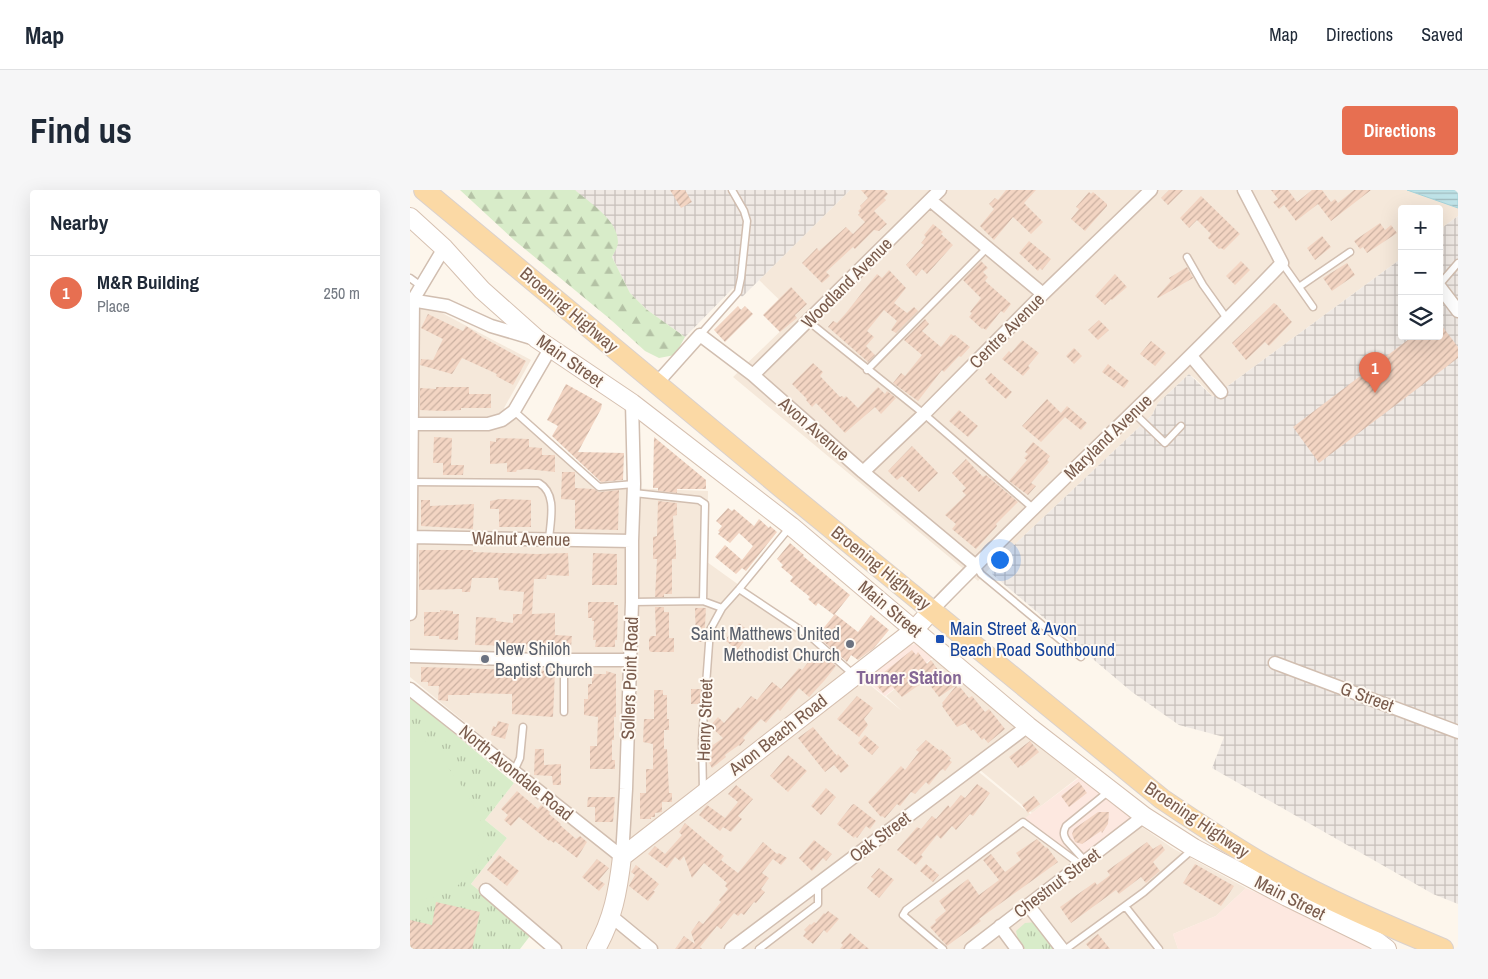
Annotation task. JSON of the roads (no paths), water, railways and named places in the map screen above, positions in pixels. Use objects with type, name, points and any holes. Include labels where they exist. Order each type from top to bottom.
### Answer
[{"type":"main road","name":"Broening Highway","points":[[424,190],[1040,701],[1162,799],[1203,827],[1275,870],[1376,921],[1443,949]]},
{"type":"street","name":"Woodland Avenue","points":[[752,375],[940,190]]},
{"type":"street","name":"Centre Avenue","points":[[863,472],[1151,190]]},
{"type":"street","points":[[1244,190],[1282,263]]},
{"type":"street","points":[[930,200],[1043,294]]},
{"type":"street","name":"Main Street","points":[[410,217],[444,248],[482,290],[544,344],[632,403],[791,526],[1028,726],[1144,816],[1194,848],[1375,940],[1387,949]]},
{"type":"street","points":[[410,614],[411,300],[444,248]]},
{"type":"street","name":"Maryland Avenue","points":[[932,610],[1228,320],[1282,263]]},
{"type":"street","points":[[1443,291],[1458,311]]},
{"type":"street","points":[[411,300],[447,306],[491,326],[544,344],[514,410],[502,420],[488,424],[411,424]]},
{"type":"street","points":[[657,383],[700,335]]},
{"type":"street","name":"Avon Avenue","points":[[700,335],[752,375],[863,472],[976,566]]},
{"type":"street","points":[[1191,356],[1221,392]]},
{"type":"street","name":"Sollers Point Road","points":[[596,949],[611,916],[617,893],[622,857],[632,602],[634,488],[632,403]]},
{"type":"street","name":"Walnut Avenue","points":[[411,537],[632,541]]},
{"type":"street","name":"Avon Beach Road","points":[[622,857],[914,630],[932,610]]},
{"type":"street","points":[[410,656],[630,660]]},
{"type":"street","name":"G Street","points":[[1275,663],[1458,732]]},
{"type":"street","name":"North Avondale Road","points":[[410,689],[622,857]]},
{"type":"street","name":"Oak Street","points":[[731,949],[1028,726]]},
{"type":"street","name":"Chestnut Street","points":[[971,949],[1144,816]]},
{"type":"street","points":[[486,890],[555,949]]},
{"type":"street","points":[[1028,905],[1062,949]]},
{"type":"street","points":[[611,916],[651,949]]},
{"type":"street","points":[[1000,926],[1017,949]]},
{"type":"lane","points":[[700,335],[738,292],[742,278],[747,221],[744,211],[732,190]]},
{"type":"lane","points":[[867,370],[987,248]]},
{"type":"lane","points":[[1299,287],[1350,252]]},
{"type":"lane","points":[[1187,257],[1202,285],[1228,320]]},
{"type":"lane","points":[[1282,263],[1313,306]]},
{"type":"lane","points":[[1443,281],[1458,263]]},
{"type":"lane","points":[[410,278],[421,286]]},
{"type":"lane","points":[[808,321],[924,414],[1034,509]]},
{"type":"lane","points":[[514,410],[599,487],[634,488],[699,500],[705,504],[703,601]]},
{"type":"lane","points":[[1134,413],[1165,443],[1181,426]]},
{"type":"lane","points":[[411,482],[539,483],[545,487],[551,499],[549,540]]},
{"type":"lane","name":"Henry Street","points":[[703,793],[702,740],[710,630],[722,608],[791,526]]},
{"type":"lane","points":[[976,566],[981,574],[1081,657]]},
{"type":"lane","points":[[739,589],[811,637],[855,676]]},
{"type":"lane","points":[[632,602],[703,601],[722,608]]},
{"type":"lane","points":[[564,660],[564,712]]},
{"type":"lane","points":[[514,772],[520,758],[523,726]]},
{"type":"lane","points":[[1083,863],[1064,837],[1064,830],[1066,826],[1110,790]]},
{"type":"lane","points":[[943,949],[903,915],[906,910],[1023,822],[1083,863]]},
{"type":"lane","points":[[1066,949],[1125,906],[1194,848]]},
{"type":"lane","points":[[759,949],[818,904],[818,883]]},
{"type":"lane","points":[[1125,906],[1159,949]]},
{"type":"water","points":[[1407,190],[1458,190],[1458,208]]},
{"type":"place","name":"M&R Building","points":[[1375,393]]},
{"type":"place","name":"Main Street & Avon Beach Road Southbound","points":[[940,639]]},
{"type":"place","name":"Saint Matthews United Methodist Church","points":[[850,644]]},
{"type":"place","name":"New Shiloh Baptist Church","points":[[485,659]]},
{"type":"district","name":"Turner Station","points":[[909,677]]}]
